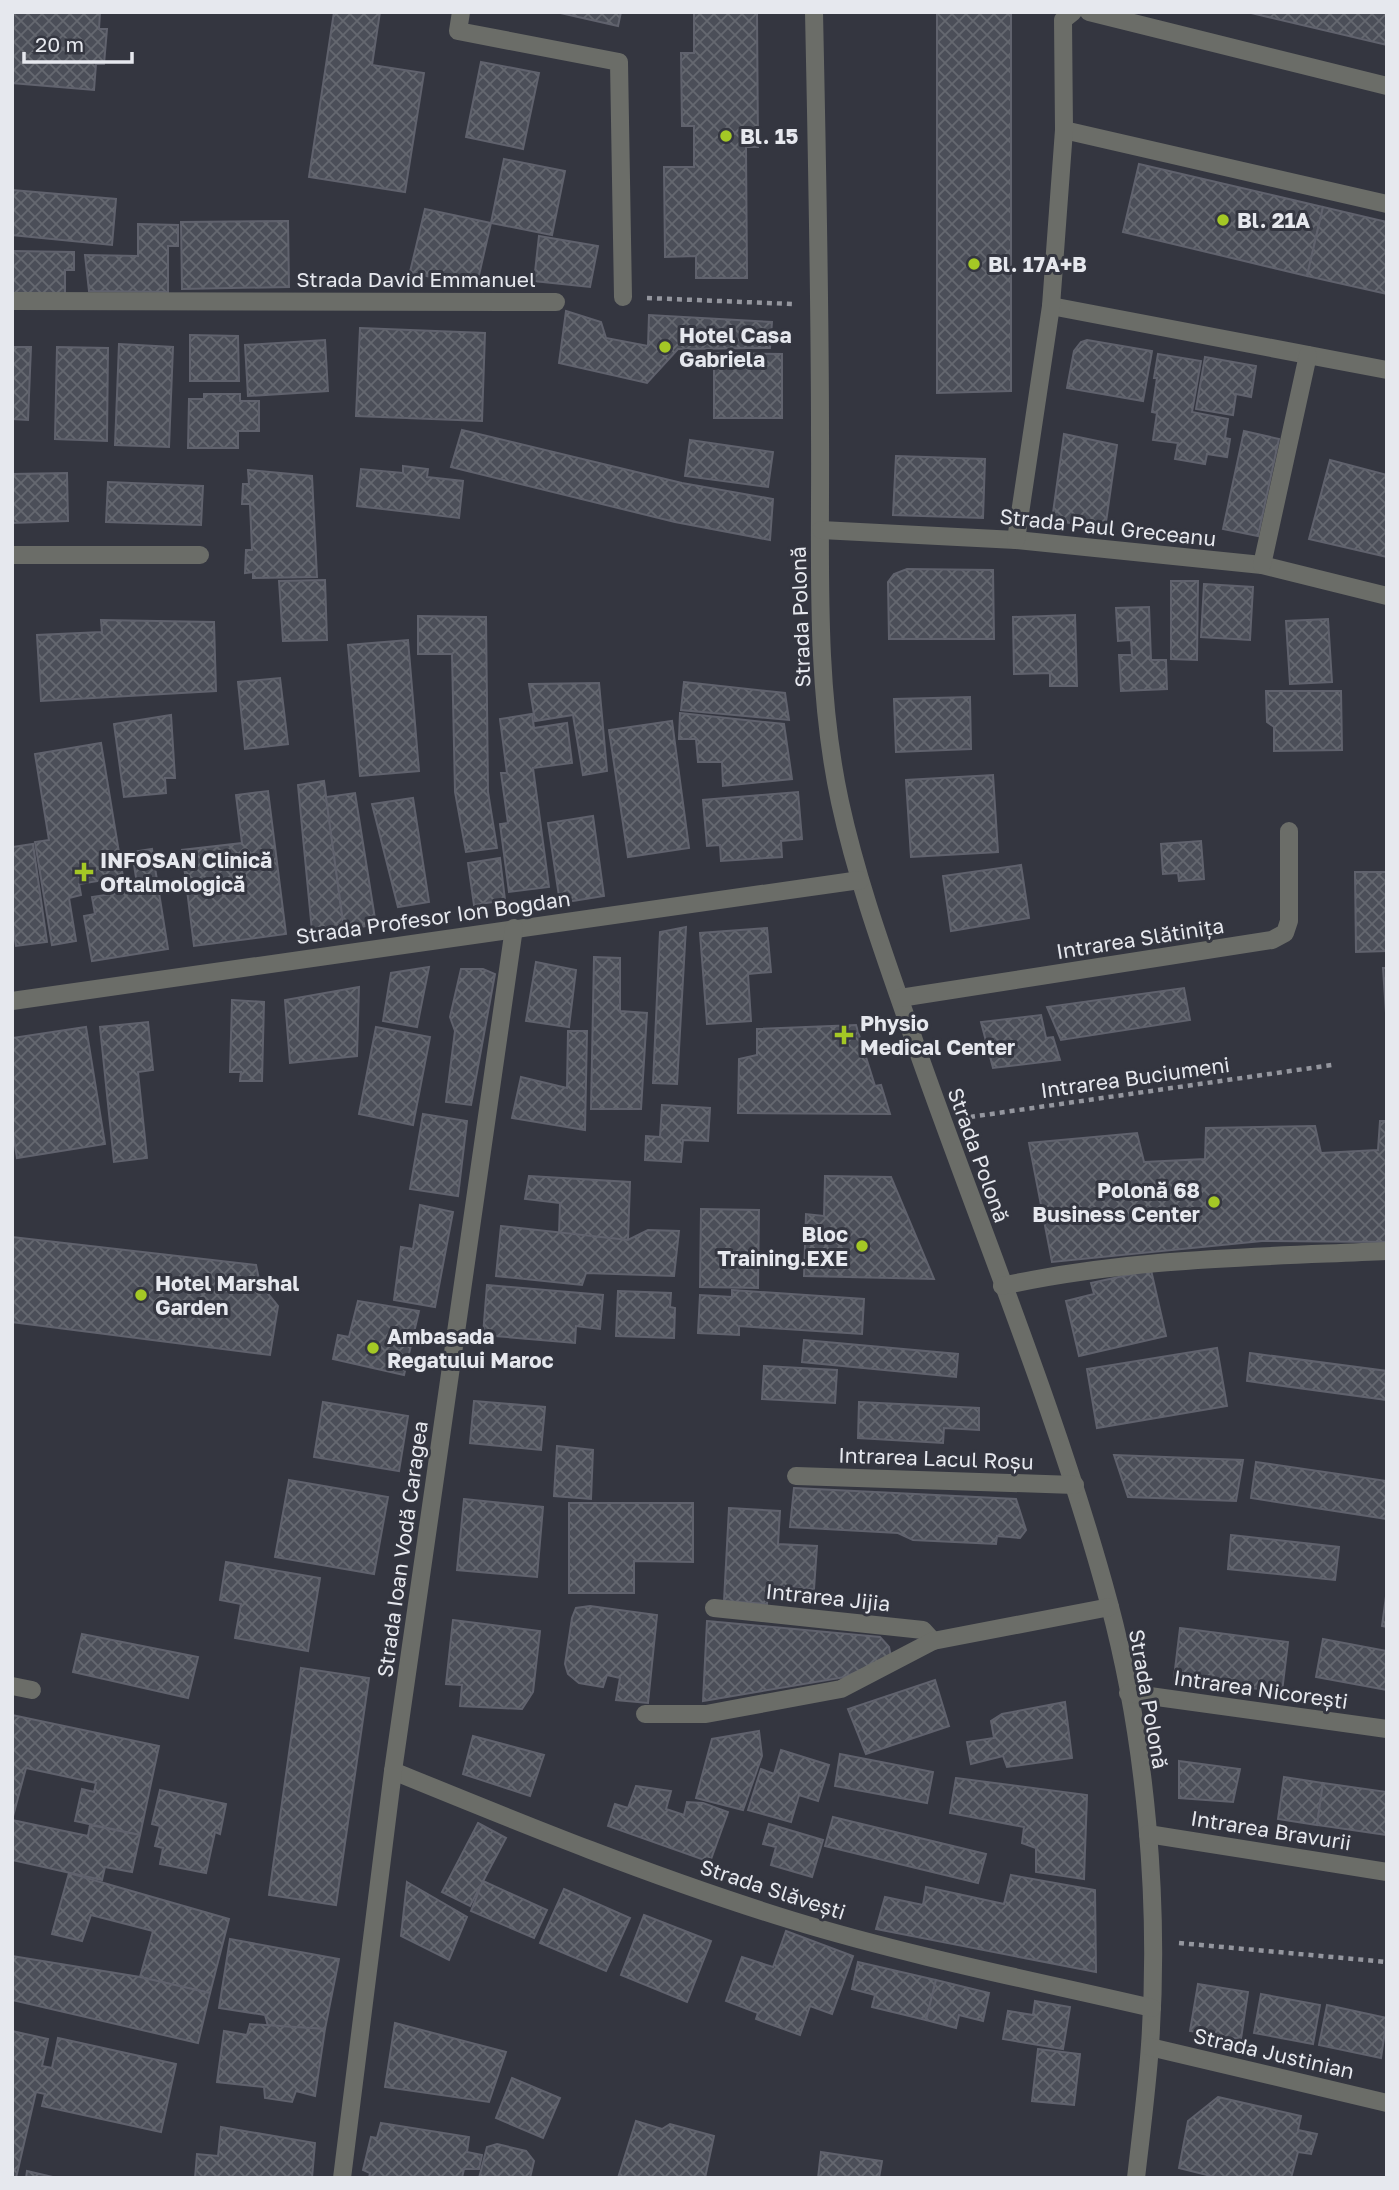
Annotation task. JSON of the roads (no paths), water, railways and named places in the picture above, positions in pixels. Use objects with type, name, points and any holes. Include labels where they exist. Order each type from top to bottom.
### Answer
[{"type":"street","points":[[461,12],[458,31],[619,62],[623,297]]},
{"type":"street","name":"Strada Polonă","points":[[814,12],[821,530],[827,721],[839,800],[860,880],[943,1121],[1075,1485],[1110,1607],[1128,1693],[1148,1833],[1153,1941],[1150,2047],[1136,2178]]},
{"type":"street","points":[[1016,540],[1051,306],[1064,130],[1063,20],[1073,12]]},
{"type":"street","points":[[1089,12],[1387,86]]},
{"type":"street","points":[[1064,130],[1387,204]]},
{"type":"street","name":"Strada David Emmanuel","points":[[12,301],[556,302]]},
{"type":"street","points":[[1051,306],[1387,370]]},
{"type":"street","points":[[1262,565],[1308,355]]},
{"type":"street","name":"Strada Paul Greceanu","points":[[821,530],[1016,540],[1262,565],[1387,596]]},
{"type":"street","points":[[12,555],[200,555]]},
{"type":"street","name":"Intrarea Slătinița","points":[[900,998],[1272,940],[1285,933],[1289,921],[1289,831]]},
{"type":"street","name":"Strada Profesor Ion Bogdan","points":[[12,1000],[860,880]]},
{"type":"street","name":"Strada Ioan Vodă Caragea","points":[[342,2178],[393,1771],[514,928]]},
{"type":"street","points":[[1002,1286],[1066,1272],[1164,1261],[1387,1251]]},
{"type":"street","name":"Intrarea Lacul Roșu","points":[[796,1476],[1075,1485]]},
{"type":"street","points":[[645,1714],[706,1714],[841,1689],[933,1641],[1110,1607]]},
{"type":"street","name":"Intrarea Jijia","points":[[714,1608],[923,1630],[933,1641]]},
{"type":"street","points":[[12,1686],[32,1690]]},
{"type":"street","name":"Intrarea Nicorești","points":[[1128,1693],[1387,1729]]},
{"type":"street","name":"Strada Slăvești","points":[[393,1771],[615,1862],[790,1920],[872,1943],[1152,2008]]},
{"type":"street","name":"Intrarea Bravurii","points":[[1148,1833],[1387,1872]]},
{"type":"street","name":"Strada Justinian","points":[[1150,2047],[1387,2103]]},
{"type":"place","name":"Bl. 15","points":[[726,136]]},
{"type":"place","name":"Bl. 21A","points":[[1223,220]]},
{"type":"place","name":"Bl. 17A+B","points":[[974,264]]},
{"type":"place","name":"Hotel Casa Gabriela","points":[[665,347]]},
{"type":"place","name":"INFOSAN Clinică Oftalmologică","points":[[84,872]]},
{"type":"place","name":"Physio Medical Center","points":[[844,1035]]},
{"type":"place","name":"Polonă 68 Business Center","points":[[1214,1202]]},
{"type":"place","name":"Bloc Training.EXE","points":[[862,1246]]},
{"type":"place","name":"Hotel Marshal Garden","points":[[141,1295]]},
{"type":"place","name":"Ambasada Regatului Maroc","points":[[373,1348]]}]
